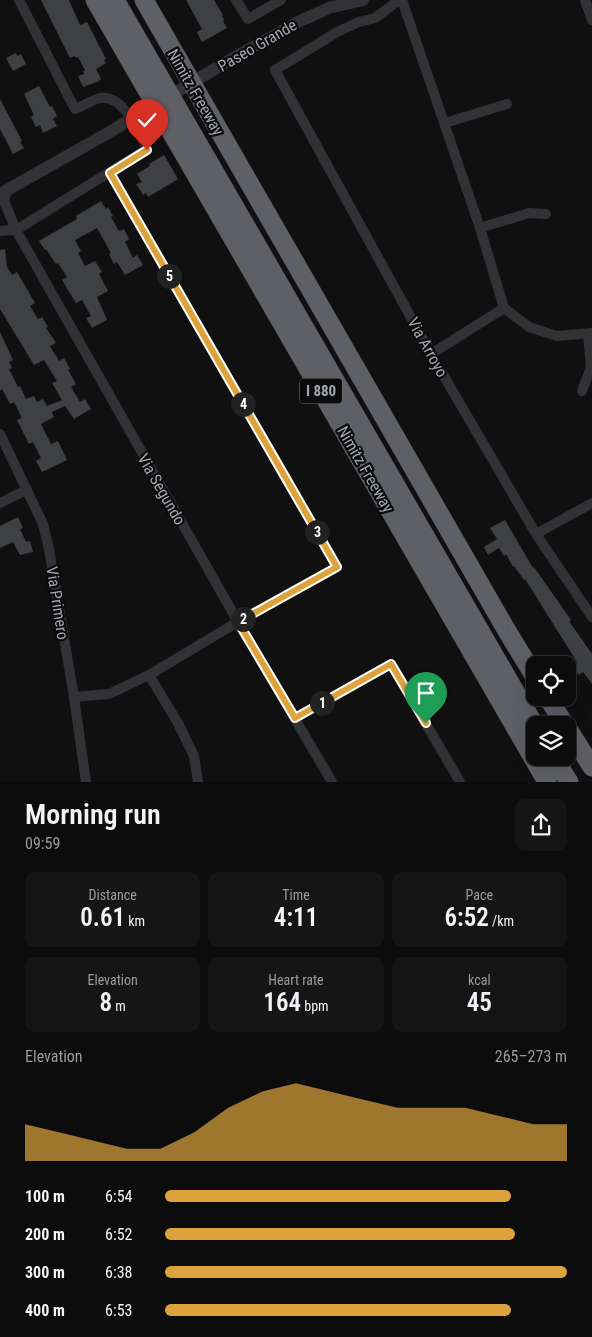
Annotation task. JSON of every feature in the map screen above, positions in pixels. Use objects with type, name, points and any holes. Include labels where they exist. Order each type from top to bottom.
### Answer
[{"type":"highway","name":"Nimitz Freeway","points":[[95,0],[547,782]]},
{"type":"highway","name":"I 880","points":[[115,0],[529,716]]},
{"type":"highway","name":"Nimitz Freeway","points":[[144,0],[526,663]]},
{"type":"highway","points":[[576,742],[592,767]]},
{"type":"highway","points":[[559,766],[569,782]]},
{"type":"street","points":[[0,231],[16,230],[147,150],[124,108],[118,101],[100,98],[75,110],[19,0]]},
{"type":"street","points":[[236,0],[248,20],[282,0]]},
{"type":"street","name":"Paseo Grande","points":[[3,192],[108,133],[300,20],[329,8],[363,0]]},
{"type":"street","points":[[400,0],[445,123],[504,308],[529,327],[557,336],[590,333],[591,367],[582,391]]},
{"type":"street","name":"Via Arroyo","points":[[400,0],[375,18],[359,22],[339,31],[275,70],[431,354],[536,534],[592,617]]},
{"type":"street","points":[[585,0],[592,20]]},
{"type":"street","points":[[445,123],[507,104]]},
{"type":"street","points":[[74,697],[108,694],[149,676],[238,622],[337,567],[110,173]]},
{"type":"street","name":"Via Segundo","points":[[3,192],[4,201],[16,230],[238,622],[332,782]]},
{"type":"street","points":[[480,228],[529,213],[546,214]]},
{"type":"street","points":[[431,354],[504,308]]},
{"type":"street","name":"Via Primero","points":[[0,434],[44,524],[50,549],[86,782]]},
{"type":"street","points":[[0,503],[26,490]]},
{"type":"street","points":[[536,534],[592,502]]},
{"type":"street","points":[[295,718],[391,664],[460,782]]},
{"type":"street","points":[[149,676],[178,723],[194,756],[198,782]]},
{"type":"building","points":[[41,0],[69,0],[80,25],[87,22],[106,59],[104,60],[106,63],[96,69],[101,79],[97,82],[83,87],[78,76],[84,74],[85,70],[78,57],[70,58]]},
{"type":"building","points":[[186,0],[214,0],[223,15],[223,21],[227,28],[202,42],[197,32],[202,29]]},
{"type":"building","points":[[16,53],[17,56],[21,54],[26,64],[13,71],[6,58]]},
{"type":"building","points":[[39,86],[57,116],[53,119],[57,126],[43,133],[40,125],[36,127],[31,117],[34,115],[24,94]]},
{"type":"building","points":[[0,99],[24,148],[13,154],[0,129]]},
{"type":"building","points":[[164,155],[178,179],[148,197],[146,193],[143,195],[136,184],[142,182],[137,174]]},
{"type":"building","points":[[101,201],[106,209],[108,207],[119,231],[124,229],[129,239],[125,242],[133,258],[137,255],[143,265],[125,275],[117,262],[114,264],[109,254],[111,253],[97,228],[75,240],[81,251],[78,253],[85,266],[95,261],[102,272],[99,274],[108,291],[97,297],[107,320],[92,328],[86,318],[91,316],[82,300],[76,303],[62,280],[67,277],[39,241],[77,219],[76,216]]},
{"type":"building","points":[[5,249],[7,267],[12,275],[17,272],[35,303],[30,306],[38,319],[42,317],[48,327],[46,328],[56,343],[50,346],[59,361],[64,358],[70,369],[68,370],[76,384],[71,387],[80,402],[85,399],[91,409],[74,419],[65,406],[52,412],[54,417],[41,424],[51,444],[58,441],[67,460],[42,472],[36,461],[41,458],[33,442],[29,444],[17,420],[22,418],[14,402],[10,404],[2,389],[0,390],[0,332],[13,360],[9,362],[12,368],[9,369],[26,399],[34,396],[37,402],[43,399],[47,406],[62,400],[52,383],[57,381],[44,360],[34,365],[0,309],[0,250]]},
{"type":"building","points":[[18,517],[23,528],[20,529],[26,542],[30,541],[33,552],[20,555],[13,542],[0,548],[0,526]]},
{"type":"building","points":[[505,520],[533,568],[571,620],[569,621],[592,654],[592,684],[583,672],[579,675],[576,671],[576,656],[573,656],[525,579],[513,567],[506,554],[504,556],[499,548],[488,555],[484,547],[497,539],[490,528]]},
{"type":"route","points":[[147,150],[110,173],[337,567],[238,622],[295,718],[391,664],[426,723]]}]
